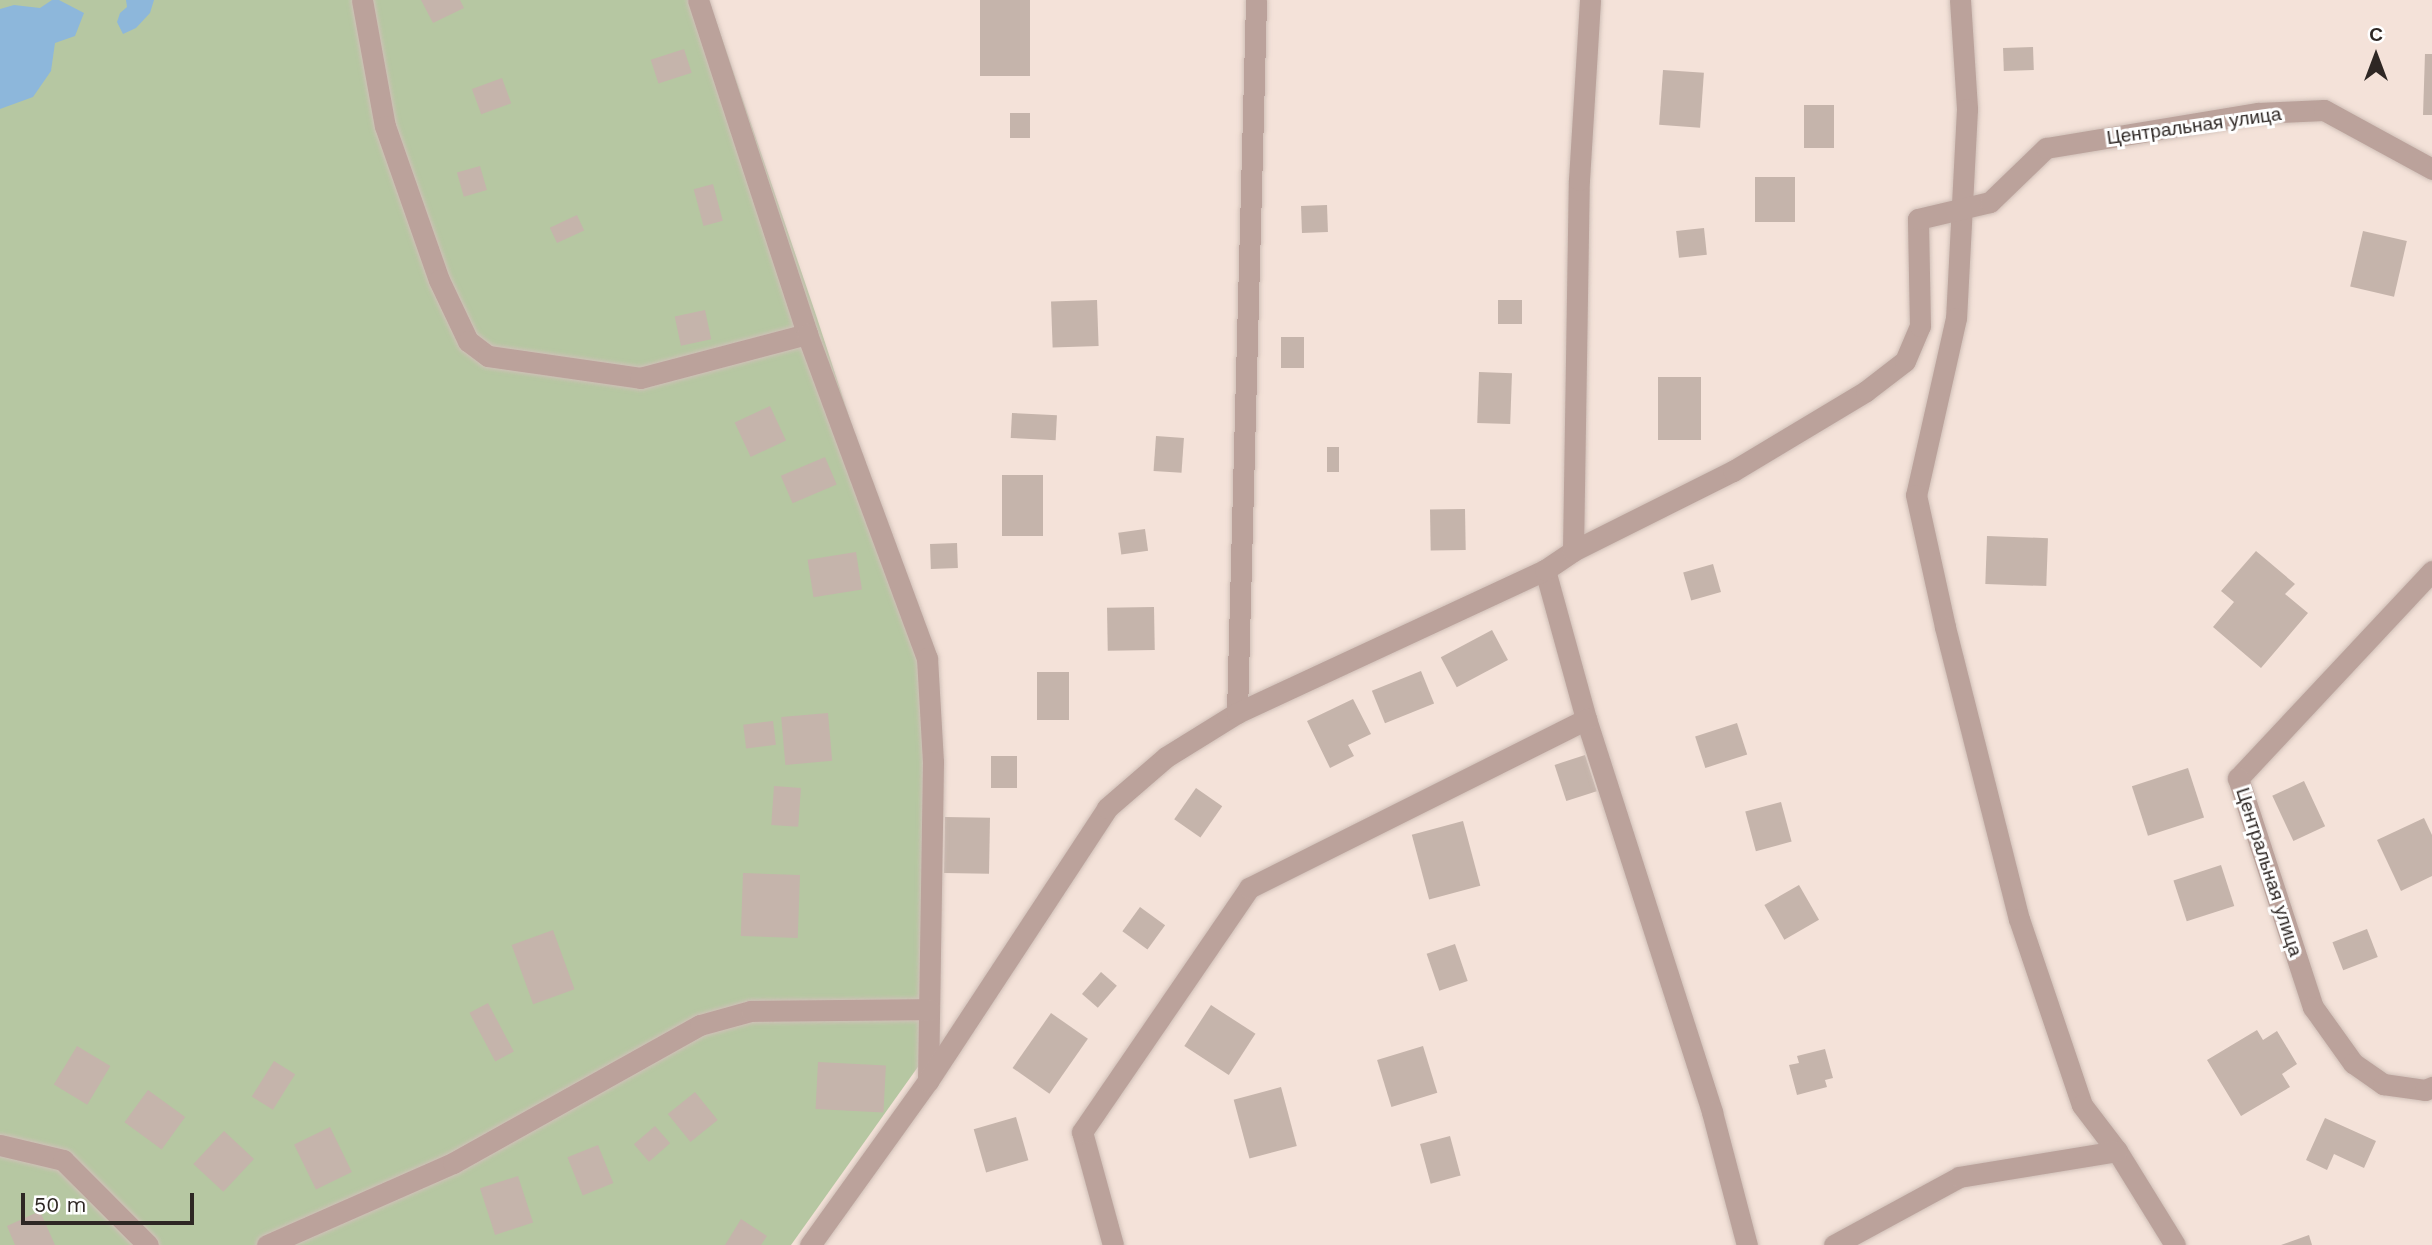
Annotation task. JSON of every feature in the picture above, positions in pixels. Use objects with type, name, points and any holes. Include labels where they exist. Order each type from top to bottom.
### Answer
[{"type":"street","points":[[362,0],[384,126],[439,279],[468,341],[478,349],[488,356],[640,378],[807,334]]},
{"type":"street","points":[[698,0],[807,334],[927,658],[933,762],[928,1082]]},
{"type":"street","points":[[1237,713],[1256,0]]},
{"type":"street","points":[[810,1245],[928,1082],[1107,808],[1166,757],[1237,713],[1545,570],[1573,551],[1578,180],[1590,0]]},
{"type":"street","points":[[1960,0],[1967,109],[1964,210],[1955,318],[1916,495],[1945,627],[2019,919],[2082,1105],[2117,1151],[2175,1245]]},
{"type":"street","name":"Центральная улица","points":[[1573,551],[1733,471],[1866,391],[1905,361],[1920,326],[1918,219],[1990,202],[2046,148],[2258,113],[2324,110],[2432,169]]},
{"type":"street","points":[[1545,570],[1587,719],[1712,1112],[1747,1245]]},
{"type":"street","name":"Центральная улица","points":[[2432,571],[2238,778],[2313,1007],[2353,1063],[2383,1084],[2425,1090],[2432,1087]]},
{"type":"street","points":[[1112,1245],[1082,1132],[1250,888],[1587,719]]},
{"type":"street","points":[[267,1245],[453,1163],[700,1025],[751,1011],[929,1009]]},
{"type":"street","points":[[0,1145],[63,1160],[148,1245]]},
{"type":"street","points":[[1834,1245],[1959,1177],[2117,1151]]},
{"type":"green space","points":[[0,0],[709,0],[816,315],[925,650],[920,1064],[791,1245],[0,1245]]},
{"type":"water","points":[[52,0],[59,0],[84,13],[75,36],[55,43],[51,71],[33,97],[0,109],[0,9],[14,5],[40,8]]},
{"type":"water","points":[[126,0],[154,0],[150,13],[136,28],[123,34],[117,22],[120,13],[127,7]]},
{"type":"building","points":[[421,0],[460,0],[464,8],[433,23]]},
{"type":"building","points":[[980,0],[1030,0],[1030,76],[980,76]]},
{"type":"building","points":[[2033,47],[2034,70],[2004,71],[2003,48]]},
{"type":"building","points":[[684,49],[692,73],[658,84],[651,60]]},
{"type":"building","points":[[2425,54],[2432,54],[2432,115],[2423,115]]},
{"type":"building","points":[[1663,70],[1704,73],[1700,128],[1659,125]]},
{"type":"building","points":[[502,78],[511,103],[481,114],[472,89]]},
{"type":"building","points":[[1804,105],[1834,105],[1834,148],[1804,148]]},
{"type":"building","points":[[1010,113],[1030,113],[1030,138],[1010,138]]},
{"type":"building","points":[[480,166],[487,190],[464,197],[457,173]]},
{"type":"building","points":[[1755,177],[1795,177],[1795,222],[1755,222]]},
{"type":"building","points":[[713,184],[723,221],[704,226],[694,189]]},
{"type":"building","points":[[1327,205],[1328,232],[1302,233],[1301,206]]},
{"type":"building","points":[[577,215],[584,230],[557,243],[550,228]]},
{"type":"building","points":[[1704,228],[1707,255],[1679,258],[1676,231]]},
{"type":"building","points":[[2363,231],[2407,241],[2394,297],[2350,287]]},
{"type":"building","points":[[1097,300],[1099,346],[1053,348],[1051,302]]},
{"type":"building","points":[[1498,300],[1522,300],[1522,324],[1498,324]]},
{"type":"building","points":[[705,310],[711,339],[681,346],[675,316]]},
{"type":"building","points":[[1281,337],[1304,337],[1304,368],[1281,368]]},
{"type":"building","points":[[1479,372],[1512,373],[1510,424],[1477,423]]},
{"type":"building","points":[[1658,377],[1701,377],[1701,440],[1658,440]]},
{"type":"building","points":[[770,406],[786,440],[751,457],[735,422]]},
{"type":"building","points":[[1012,413],[1057,415],[1056,440],[1011,438]]},
{"type":"building","points":[[1156,436],[1184,438],[1181,473],[1154,471]]},
{"type":"building","points":[[1327,447],[1339,447],[1339,472],[1327,472]]},
{"type":"building","points":[[825,457],[837,485],[793,503],[781,476]]},
{"type":"building","points":[[1002,475],[1043,475],[1043,536],[1002,536]]},
{"type":"building","points":[[1465,509],[1466,550],[1431,551],[1430,510]]},
{"type":"building","points":[[1145,529],[1148,551],[1121,555],[1118,533]]},
{"type":"building","points":[[1987,536],[2048,538],[2046,586],[1985,584]]},
{"type":"building","points":[[957,543],[958,568],[931,569],[930,544]]},
{"type":"building","points":[[2256,551],[2295,584],[2285,594],[2308,613],[2261,668],[2213,627],[2234,602],[2221,591]]},
{"type":"building","points":[[856,552],[862,590],[814,597],[808,560]]},
{"type":"building","points":[[1713,564],[1721,592],[1691,600],[1683,573]]},
{"type":"building","points":[[1154,607],[1155,650],[1108,651],[1107,608]]},
{"type":"building","points":[[1492,630],[1508,660],[1457,687],[1441,657]]},
{"type":"building","points":[[1421,671],[1434,703],[1385,723],[1372,691]]},
{"type":"building","points":[[1037,672],[1069,672],[1069,720],[1037,720]]},
{"type":"building","points":[[1353,699],[1371,734],[1348,745],[1354,756],[1330,768],[1307,721]]},
{"type":"building","points":[[828,713],[832,761],[785,765],[781,717]]},
{"type":"building","points":[[773,721],[776,745],[746,748],[743,725]]},
{"type":"building","points":[[1737,723],[1747,754],[1705,768],[1695,737]]},
{"type":"building","points":[[1585,755],[1597,791],[1566,801],[1555,765]]},
{"type":"building","points":[[991,756],[1017,756],[1017,788],[991,788]]},
{"type":"building","points":[[2188,768],[2204,817],[2148,836],[2132,786]]},
{"type":"building","points":[[2304,781],[2325,826],[2293,841],[2272,796]]},
{"type":"building","points":[[774,786],[801,788],[798,827],[771,825]]},
{"type":"building","points":[[1196,788],[1222,806],[1200,837],[1174,819]]},
{"type":"building","points":[[1781,802],[1792,842],[1756,851],[1745,812]]},
{"type":"building","points":[[945,817],[990,818],[989,874],[944,873]]},
{"type":"building","points":[[2424,818],[2432,835],[2432,876],[2401,891],[2377,840]]},
{"type":"building","points":[[1463,821],[1480,886],[1429,899],[1412,835]]},
{"type":"building","points":[[2221,865],[2234,906],[2187,921],[2173,880]]},
{"type":"building","points":[[743,873],[800,875],[798,938],[741,936]]},
{"type":"building","points":[[1799,885],[1819,920],[1784,940],[1764,905]]},
{"type":"building","points":[[1140,907],[1165,925],[1147,949],[1122,931]]},
{"type":"building","points":[[2367,929],[2378,957],[2343,970],[2332,942]]},
{"type":"building","points":[[553,930],[575,989],[533,1004],[512,945]]},
{"type":"building","points":[[1455,944],[1468,981],[1439,991],[1427,954]]},
{"type":"building","points":[[1101,972],[1117,986],[1098,1008],[1082,994]]},
{"type":"building","points":[[488,1003],[514,1052],[495,1061],[469,1013]]},
{"type":"building","points":[[1211,1005],[1255,1034],[1229,1075],[1184,1046]]},
{"type":"building","points":[[1051,1013],[1088,1039],[1049,1094],[1013,1068]]},
{"type":"building","points":[[2257,1030],[2263,1040],[2277,1031],[2297,1064],[2282,1074],[2290,1087],[2241,1116],[2207,1060]]},
{"type":"building","points":[[77,1046],[110,1066],[87,1105],[54,1085]]},
{"type":"building","points":[[1423,1046],[1437,1093],[1391,1107],[1377,1060]]},
{"type":"building","points":[[1825,1049],[1833,1078],[1825,1080],[1827,1087],[1797,1095],[1789,1065],[1799,1063],[1797,1056]]},
{"type":"building","points":[[274,1061],[295,1074],[273,1110],[252,1097]]},
{"type":"building","points":[[818,1062],[886,1066],[883,1112],[816,1109]]},
{"type":"building","points":[[1281,1087],[1297,1146],[1249,1159],[1234,1100]]},
{"type":"building","points":[[148,1090],[185,1117],[162,1149],[124,1122]]},
{"type":"building","points":[[695,1092],[718,1120],[690,1142],[668,1114]]},
{"type":"building","points":[[1016,1117],[1028,1160],[986,1172],[974,1129]]},
{"type":"building","points":[[2325,1118],[2376,1141],[2364,1168],[2334,1154],[2327,1170],[2306,1160]]},
{"type":"building","points":[[655,1126],[670,1143],[649,1162],[634,1144]]},
{"type":"building","points":[[330,1127],[352,1172],[316,1189],[294,1145]]},
{"type":"building","points":[[224,1131],[254,1159],[223,1192],[193,1164]]},
{"type":"building","points":[[1450,1136],[1461,1176],[1431,1184],[1420,1144]]},
{"type":"building","points":[[598,1145],[613,1183],[583,1195],[567,1157]]},
{"type":"building","points":[[518,1176],[533,1223],[495,1235],[480,1188]]},
{"type":"building","points":[[40,1211],[55,1245],[15,1245],[7,1226]]},
{"type":"building","points":[[741,1219],[767,1236],[761,1245],[725,1245]]},
{"type":"building","points":[[2309,1235],[2312,1245],[2281,1245]]}]
